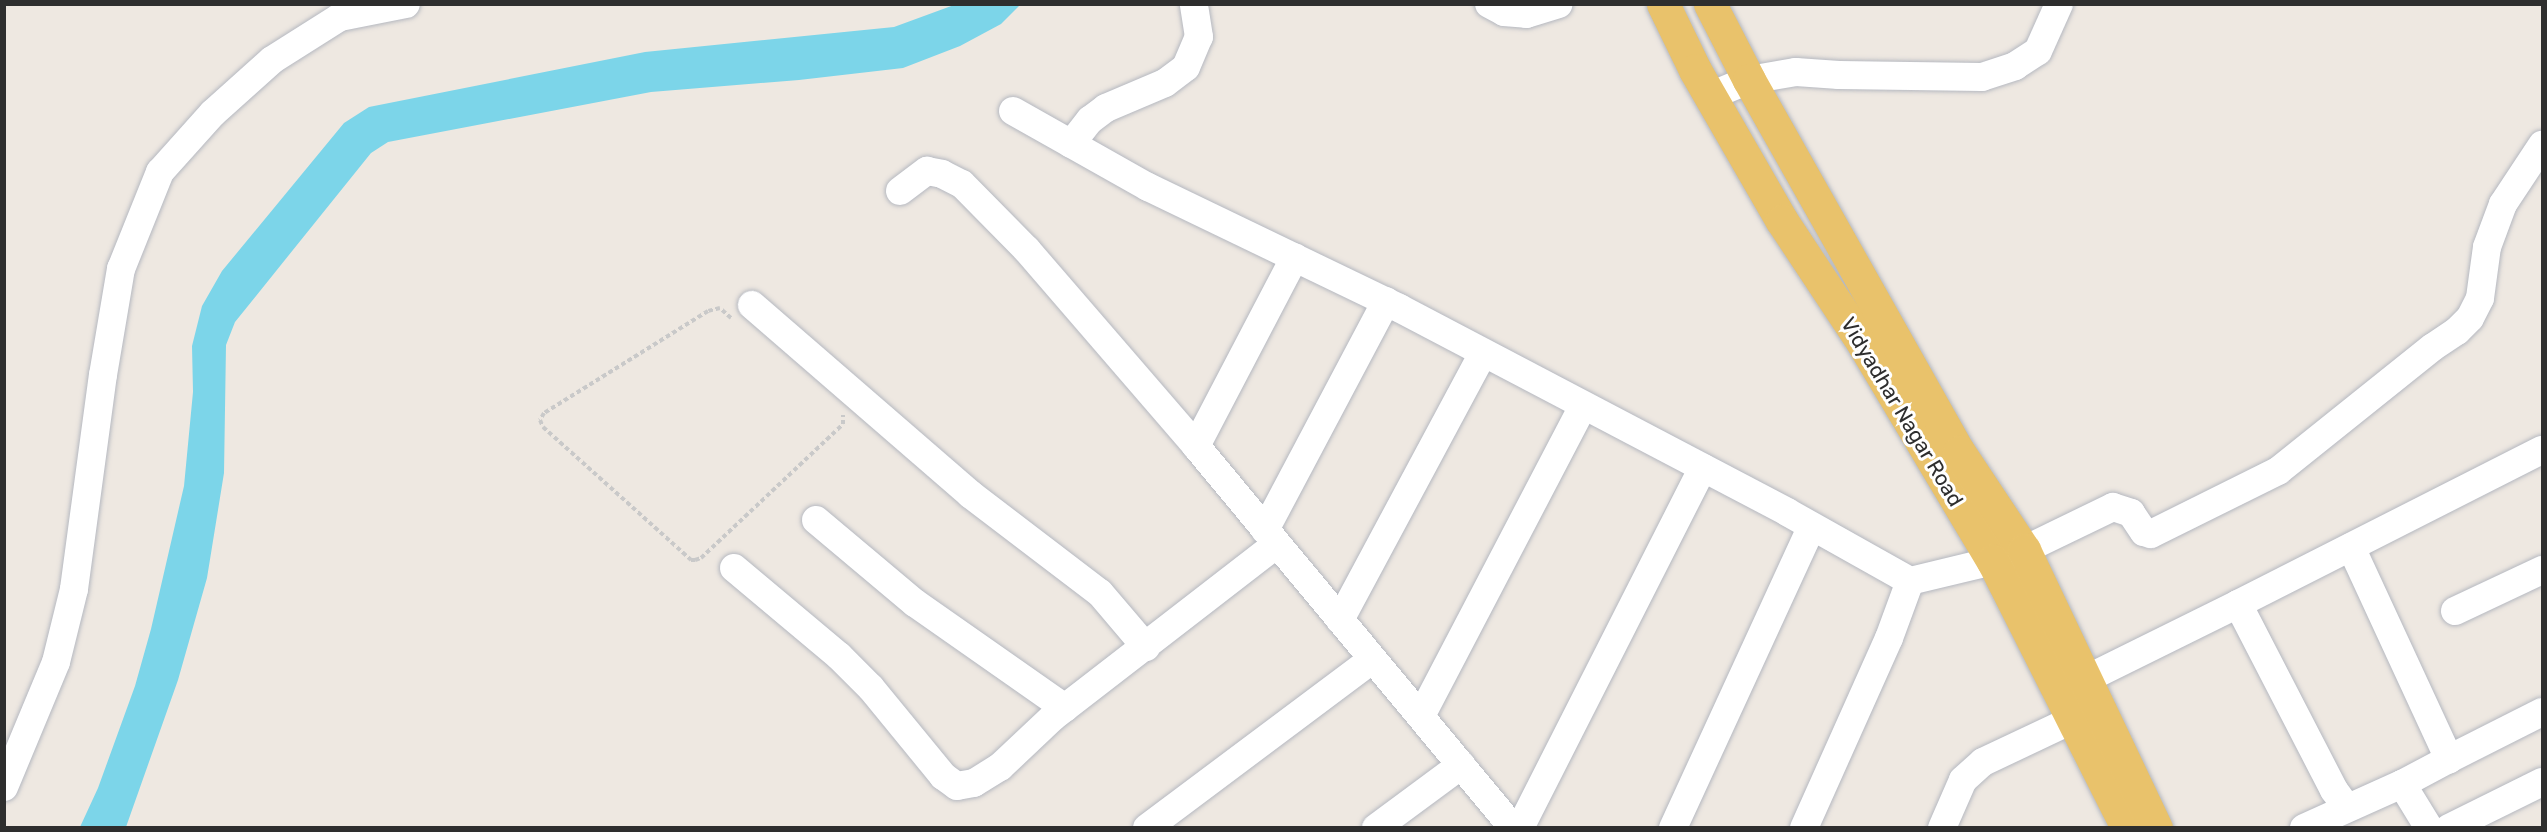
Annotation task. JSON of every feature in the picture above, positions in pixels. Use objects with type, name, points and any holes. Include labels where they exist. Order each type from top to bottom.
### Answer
[{"type":"main road","name":"Vidyadhar Nagar Road","points":[[1663,4],[1710,96],[1782,221],[1864,345],[2072,698],[2156,828]]},
{"type":"main road","name":"Vidyadhar Nagar Road","points":[[1710,4],[1749,80],[1959,452],[2024,550],[2072,698],[2127,828]]},
{"type":"street","points":[[4,787],[58,651],[74,589],[103,375],[121,269],[160,172],[213,113],[272,60],[340,17],[406,4]]},
{"type":"street","points":[[1071,144],[1090,120],[1106,108],[1165,83],[1186,67],[1199,38],[1194,4]]},
{"type":"street","points":[[1489,4],[1504,12],[1526,14],[1559,4]]},
{"type":"street","points":[[1710,96],[1749,80],[1796,72],[1839,75],[1982,76],[2015,66],[2038,51],[2059,4]]},
{"type":"street","points":[[1013,111],[1148,187],[1386,301],[1812,526],[1910,581],[1993,561],[2024,550],[2113,507],[2131,513],[2144,532],[2151,534],[2260,481],[2302,453],[2433,347],[2457,331],[2470,318],[2480,298],[2487,248],[2503,204],[2542,145]]},
{"type":"street","points":[[900,191],[927,171],[942,174],[962,184],[1027,249],[1196,446],[1513,828]]},
{"type":"street","points":[[1196,446],[1295,257]]},
{"type":"street","points":[[734,568],[839,656],[871,688],[943,776],[957,786],[974,783],[1000,767],[1065,708],[1146,647],[1271,537],[1386,301]]},
{"type":"street","points":[[744,314],[970,494],[1100,593],[1146,647]]},
{"type":"street","points":[[1340,620],[1483,353]]},
{"type":"street","points":[[1420,716],[1583,406]]},
{"type":"street","points":[[1942,828],[1963,780],[1983,762],[2072,698],[2238,604],[2542,450]]},
{"type":"street","points":[[1520,828],[1703,468]]},
{"type":"street","points":[[816,520],[915,603],[1065,708]]},
{"type":"street","points":[[1673,828],[1812,526]]},
{"type":"street","points":[[2351,547],[2449,759]]},
{"type":"street","points":[[2455,611],[2542,570]]},
{"type":"street","points":[[1804,828],[1889,638],[1910,581]]},
{"type":"street","points":[[2238,604],[2334,790],[2347,808]]},
{"type":"street","points":[[1147,828],[1372,659]]},
{"type":"street","points":[[2304,828],[2402,784],[2542,712]]},
{"type":"street","points":[[1377,828],[1461,765]]},
{"type":"street","points":[[2449,828],[2542,782]]},
{"type":"street","points":[[2402,784],[2429,828]]},
{"type":"path","points":[[744,314],[720,308],[708,311],[544,413],[540,420],[543,427],[690,560],[695,560],[701,558],[843,424],[840,409]]},
{"type":"water","points":[[954,5],[1020,5],[1001,24],[960,46],[903,68],[799,80],[651,92],[388,142],[371,153],[235,322],[226,345],[224,473],[207,578],[178,680],[126,827],[80,827],[98,788],[135,686],[151,629],[184,486],[193,392],[192,346],[202,306],[222,271],[344,123],[369,107],[645,52],[894,27]]}]
